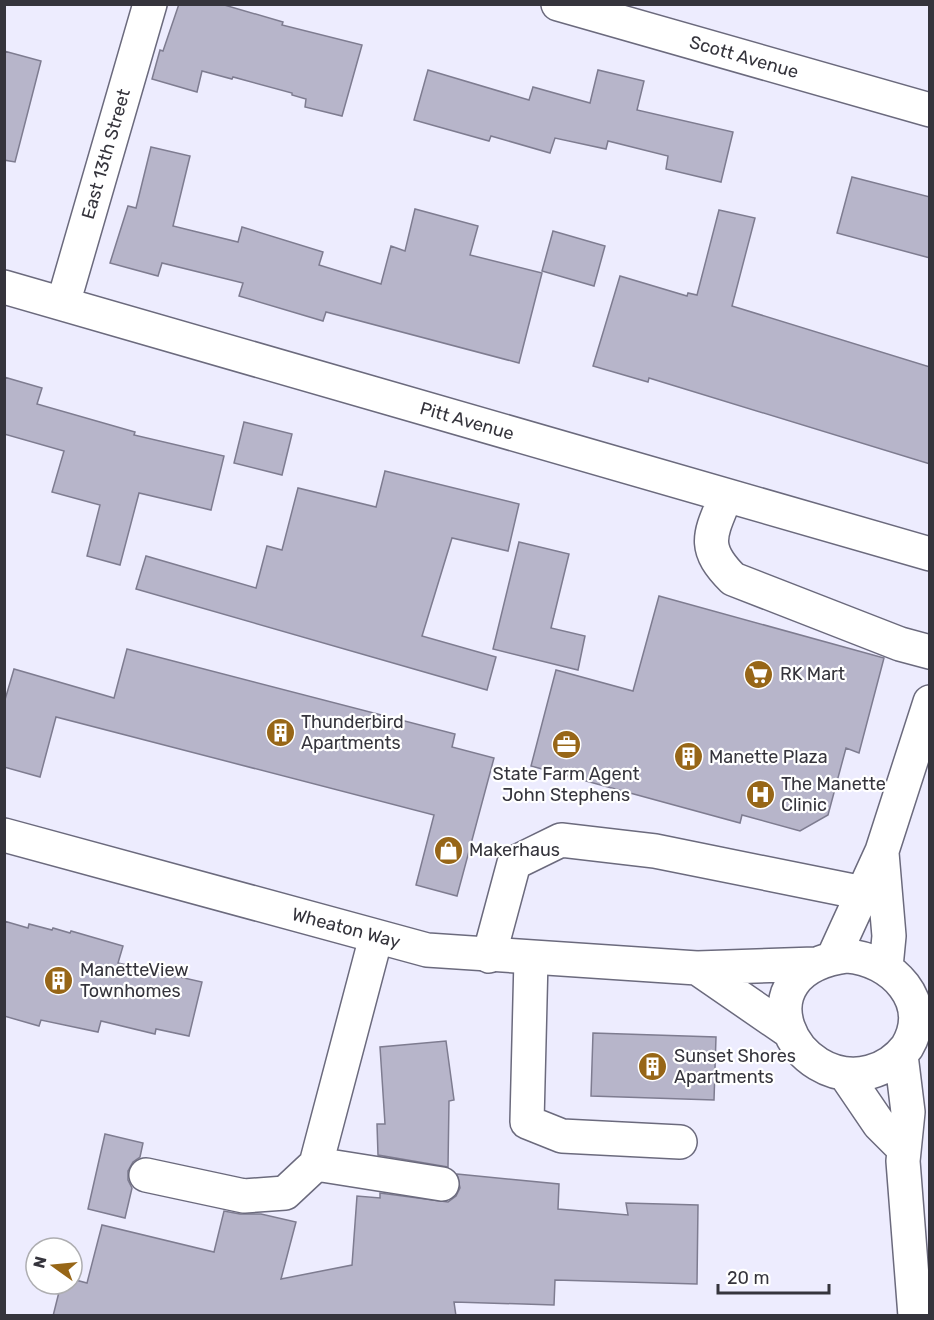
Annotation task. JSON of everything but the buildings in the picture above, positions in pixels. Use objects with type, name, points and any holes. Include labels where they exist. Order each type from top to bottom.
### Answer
[{"type":"main road","name":"East 13th Street","points":[[63,304],[150,4]]},
{"type":"main road","name":"Scott Avenue","points":[[558,4],[930,110]]},
{"type":"main road","name":"Pitt Avenue","points":[[4,287],[930,554]]},
{"type":"main road","points":[[726,496],[713,527],[711,543],[716,562],[733,579],[900,644],[930,652]]},
{"type":"main road","points":[[824,961],[863,893],[882,851],[930,702]]},
{"type":"main road","name":"Wheaton Way","points":[[4,835],[427,950],[531,959],[697,968],[824,961]]},
{"type":"main road","points":[[489,956],[514,863],[561,840],[655,851],[863,893]]},
{"type":"main road","points":[[882,851],[890,936],[886,967]]},
{"type":"main road","points":[[146,1175],[244,1196],[285,1193],[316,1164],[376,936]]},
{"type":"main road","points":[[697,968],[790,1032],[807,1056],[820,1065],[845,1074],[870,1072],[892,1063],[913,1040],[920,1022],[906,985],[886,967],[860,957],[824,961],[803,971],[786,992],[785,1005],[790,1032]]},
{"type":"main road","points":[[531,959],[527,1122],[562,1136],[680,1142]]},
{"type":"main road","points":[[901,1055],[908,1112],[903,1155],[915,1316]]},
{"type":"main road","points":[[845,1074],[903,1155]]},
{"type":"main road","points":[[316,1164],[442,1184]]},
{"type":"place","name":"RK Mart","points":[[759,674]]},
{"type":"place","name":"Thunderbird Apartments","points":[[280,732]]},
{"type":"place","name":"State Farm Agent John Stephens","points":[[566,745]]},
{"type":"place","name":"Manette Plaza","points":[[688,757]]},
{"type":"place","name":"The Manette Clinic","points":[[760,794]]},
{"type":"place","name":"Makerhaus","points":[[448,850]]},
{"type":"place","name":"ManetteView Townhomes","points":[[59,980]]},
{"type":"place","name":"Sunset Shores Apartments","points":[[653,1066]]}]
